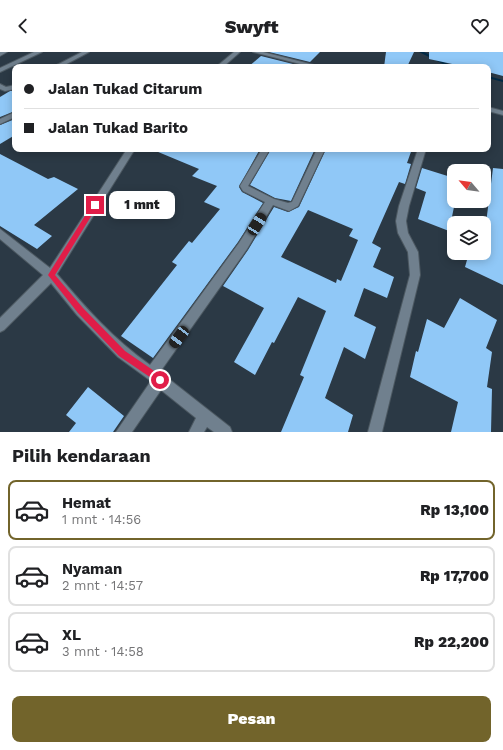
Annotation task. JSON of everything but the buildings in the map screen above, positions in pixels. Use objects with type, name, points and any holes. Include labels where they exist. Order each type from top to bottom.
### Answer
[{"type":"street","points":[[0,54],[4,52]]},
{"type":"street","points":[[13,64],[39,52]]},
{"type":"street","points":[[62,64],[86,52]]},
{"type":"street","points":[[223,64],[237,52]]},
{"type":"street","points":[[256,52],[306,64]]},
{"type":"street","points":[[0,70],[12,64]]},
{"type":"street","points":[[0,86],[5,89],[12,88]]},
{"type":"street","points":[[491,110],[503,113]]},
{"type":"street","points":[[0,122],[12,116]]},
{"type":"street","points":[[0,326],[51,275],[129,152]]},
{"type":"street","points":[[264,152],[244,186],[246,189],[270,201],[290,207],[295,204],[320,152]]},
{"type":"street","points":[[375,432],[415,275],[413,252],[403,232],[402,221],[404,206],[421,152]]},
{"type":"street","points":[[123,432],[156,377],[270,201]]},
{"type":"street","points":[[0,233],[51,275],[81,311],[122,354],[156,377],[225,432]]},
{"type":"street","points":[[196,432],[205,416]]},
{"type":"waterway","points":[[421,52],[446,64]]},
{"type":"waterway","points":[[491,78],[503,81]]},
{"type":"route","points":[[95,205],[51,275],[81,311],[122,354],[160,380]]}]
